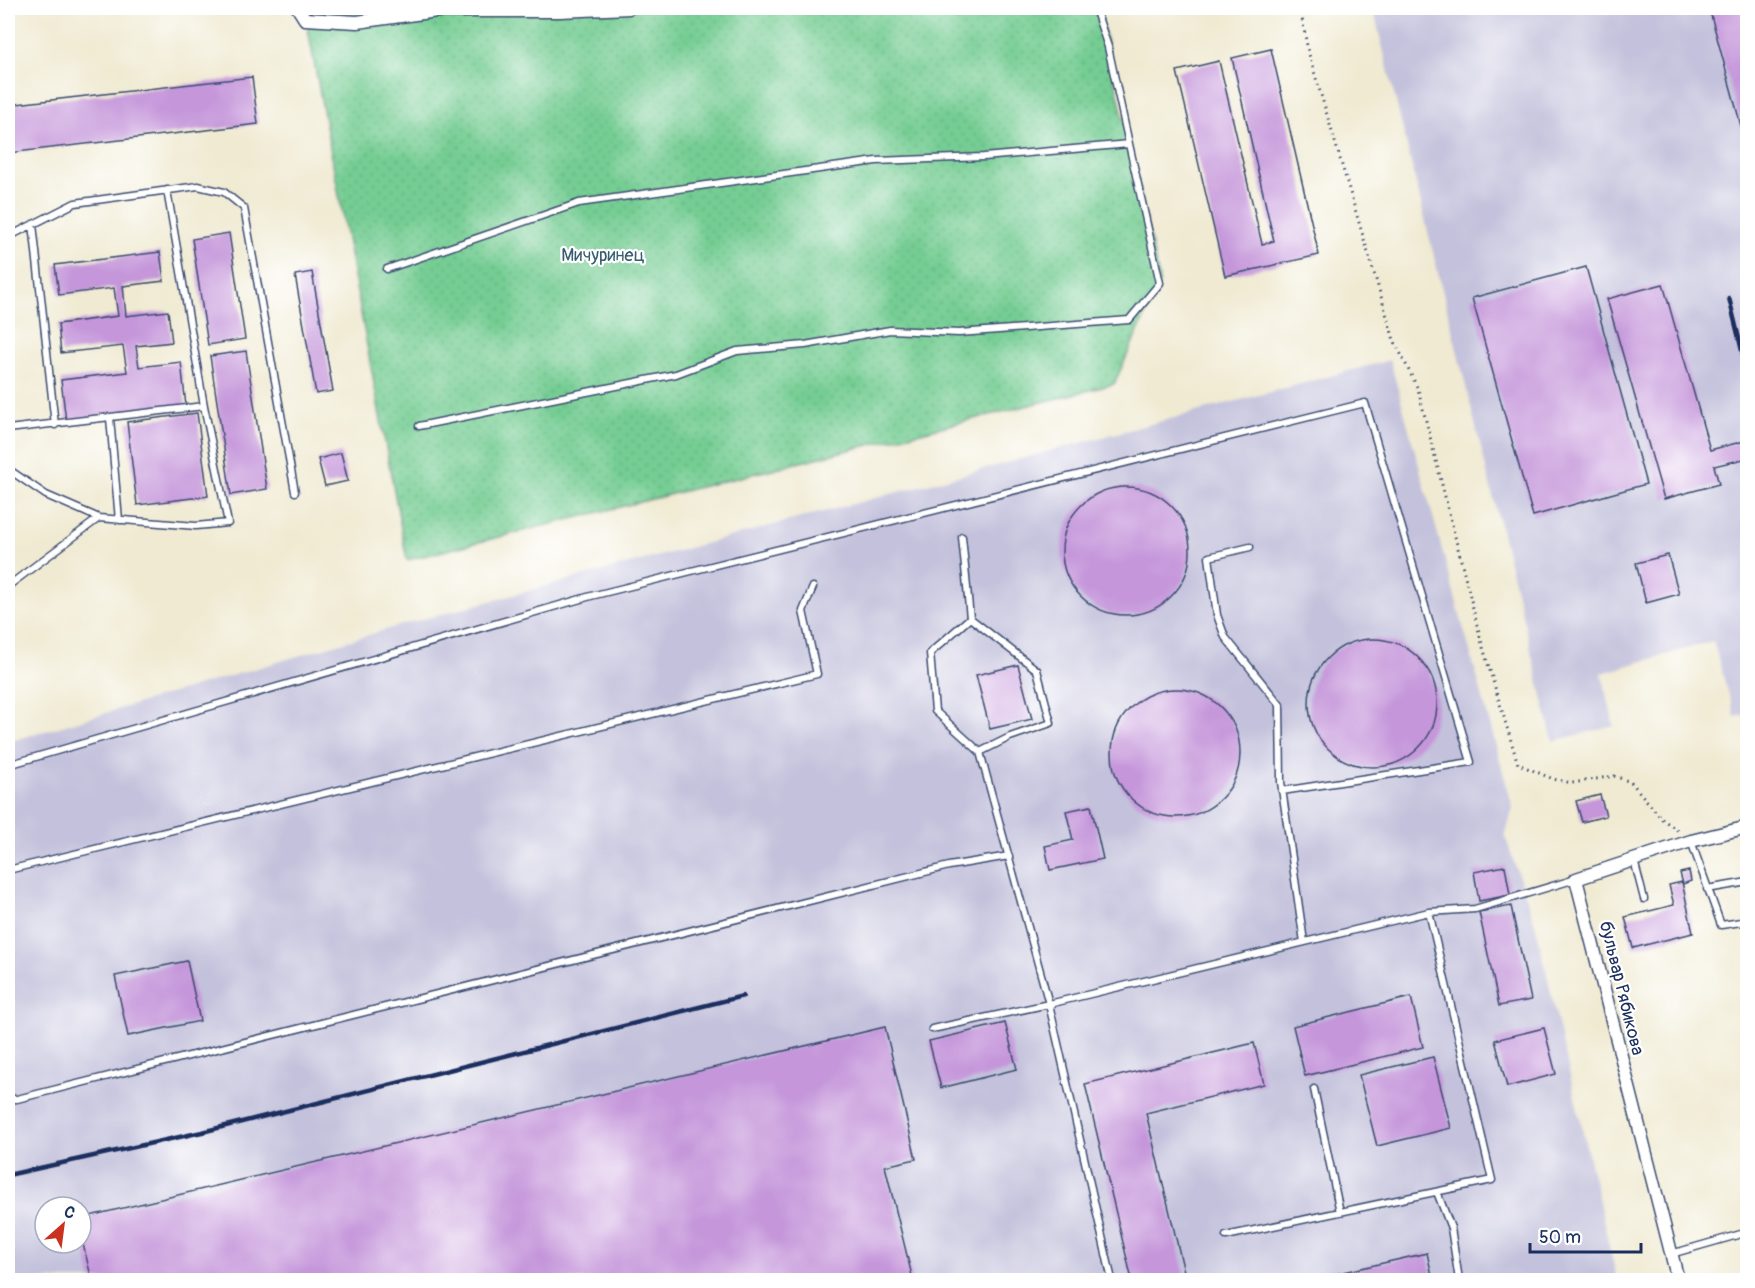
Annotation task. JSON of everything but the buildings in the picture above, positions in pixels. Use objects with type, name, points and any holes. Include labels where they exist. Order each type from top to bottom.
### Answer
[{"type":"street","points":[[298,8],[305,19],[357,22],[437,11],[560,11],[629,8]]},
{"type":"street","points":[[1576,879],[1691,841],[1748,827]]},
{"type":"street","name":"бульвар Рябикова","points":[[1576,879],[1678,1281]]},
{"type":"lane","points":[[419,426],[676,374],[737,351],[805,345],[890,330],[959,333],[1129,320],[1160,283],[1108,47],[1095,8]]},
{"type":"lane","points":[[387,269],[579,203],[876,161],[984,157],[1129,144]]},
{"type":"lane","points":[[8,237],[75,203],[198,186],[224,192],[244,208],[296,492]]},
{"type":"lane","points":[[8,469],[46,495],[99,519],[196,526],[228,523],[204,406],[167,190]]},
{"type":"lane","points":[[33,224],[55,425]]},
{"type":"lane","points":[[8,765],[591,596],[1365,403],[1471,762],[1282,791]]},
{"type":"lane","points":[[8,429],[204,406]]},
{"type":"lane","points":[[110,418],[119,520]]},
{"type":"lane","points":[[8,586],[99,519]]},
{"type":"lane","points":[[962,537],[970,618],[1037,670],[1051,723],[1010,737],[980,752]]},
{"type":"lane","points":[[1250,547],[1209,557],[1217,615],[1225,637],[1280,705],[1282,791],[1304,942]]},
{"type":"lane","points":[[8,870],[817,674],[803,610],[813,587]]},
{"type":"lane","points":[[970,618],[930,653],[935,711],[980,752],[1049,1004],[1112,1281]]},
{"type":"lane","points":[[1691,841],[1721,925],[1748,921]]},
{"type":"lane","points":[[8,1099],[17,1099],[949,867],[1009,856]]},
{"type":"lane","points":[[1634,859],[1644,899]]},
{"type":"lane","points":[[932,1029],[1049,1004],[1429,912],[1475,909],[1576,879]]},
{"type":"lane","points":[[1707,889],[1748,882]]},
{"type":"lane","points":[[1226,1236],[1492,1180],[1429,912]]},
{"type":"lane","points":[[1314,1089],[1340,1212]]},
{"type":"lane","points":[[1437,1192],[1451,1228],[1459,1281]]},
{"type":"lane","points":[[1671,1254],[1748,1232]]},
{"type":"path","points":[[1300,8],[1308,51],[1394,340],[1418,389],[1482,644],[1518,764],[1553,780],[1572,783],[1614,776],[1631,782],[1662,819],[1691,841]]},
{"type":"shaded area","points":[[1373,8],[1747,8],[1747,714],[1735,717],[1713,641],[1602,673],[1614,726],[1553,741]]},
{"type":"shaded area","points":[[1390,360],[1513,808],[1505,836],[1535,923],[1617,1280],[8,1280],[8,742],[405,624]]},
{"type":"green space","name":"Мичуринец","points":[[304,8],[1099,8],[1160,283],[1114,384],[407,560]]},
{"type":"railway","points":[[1729,298],[1748,375]]},
{"type":"railway","points":[[8,1175],[202,1132],[743,996]]}]
